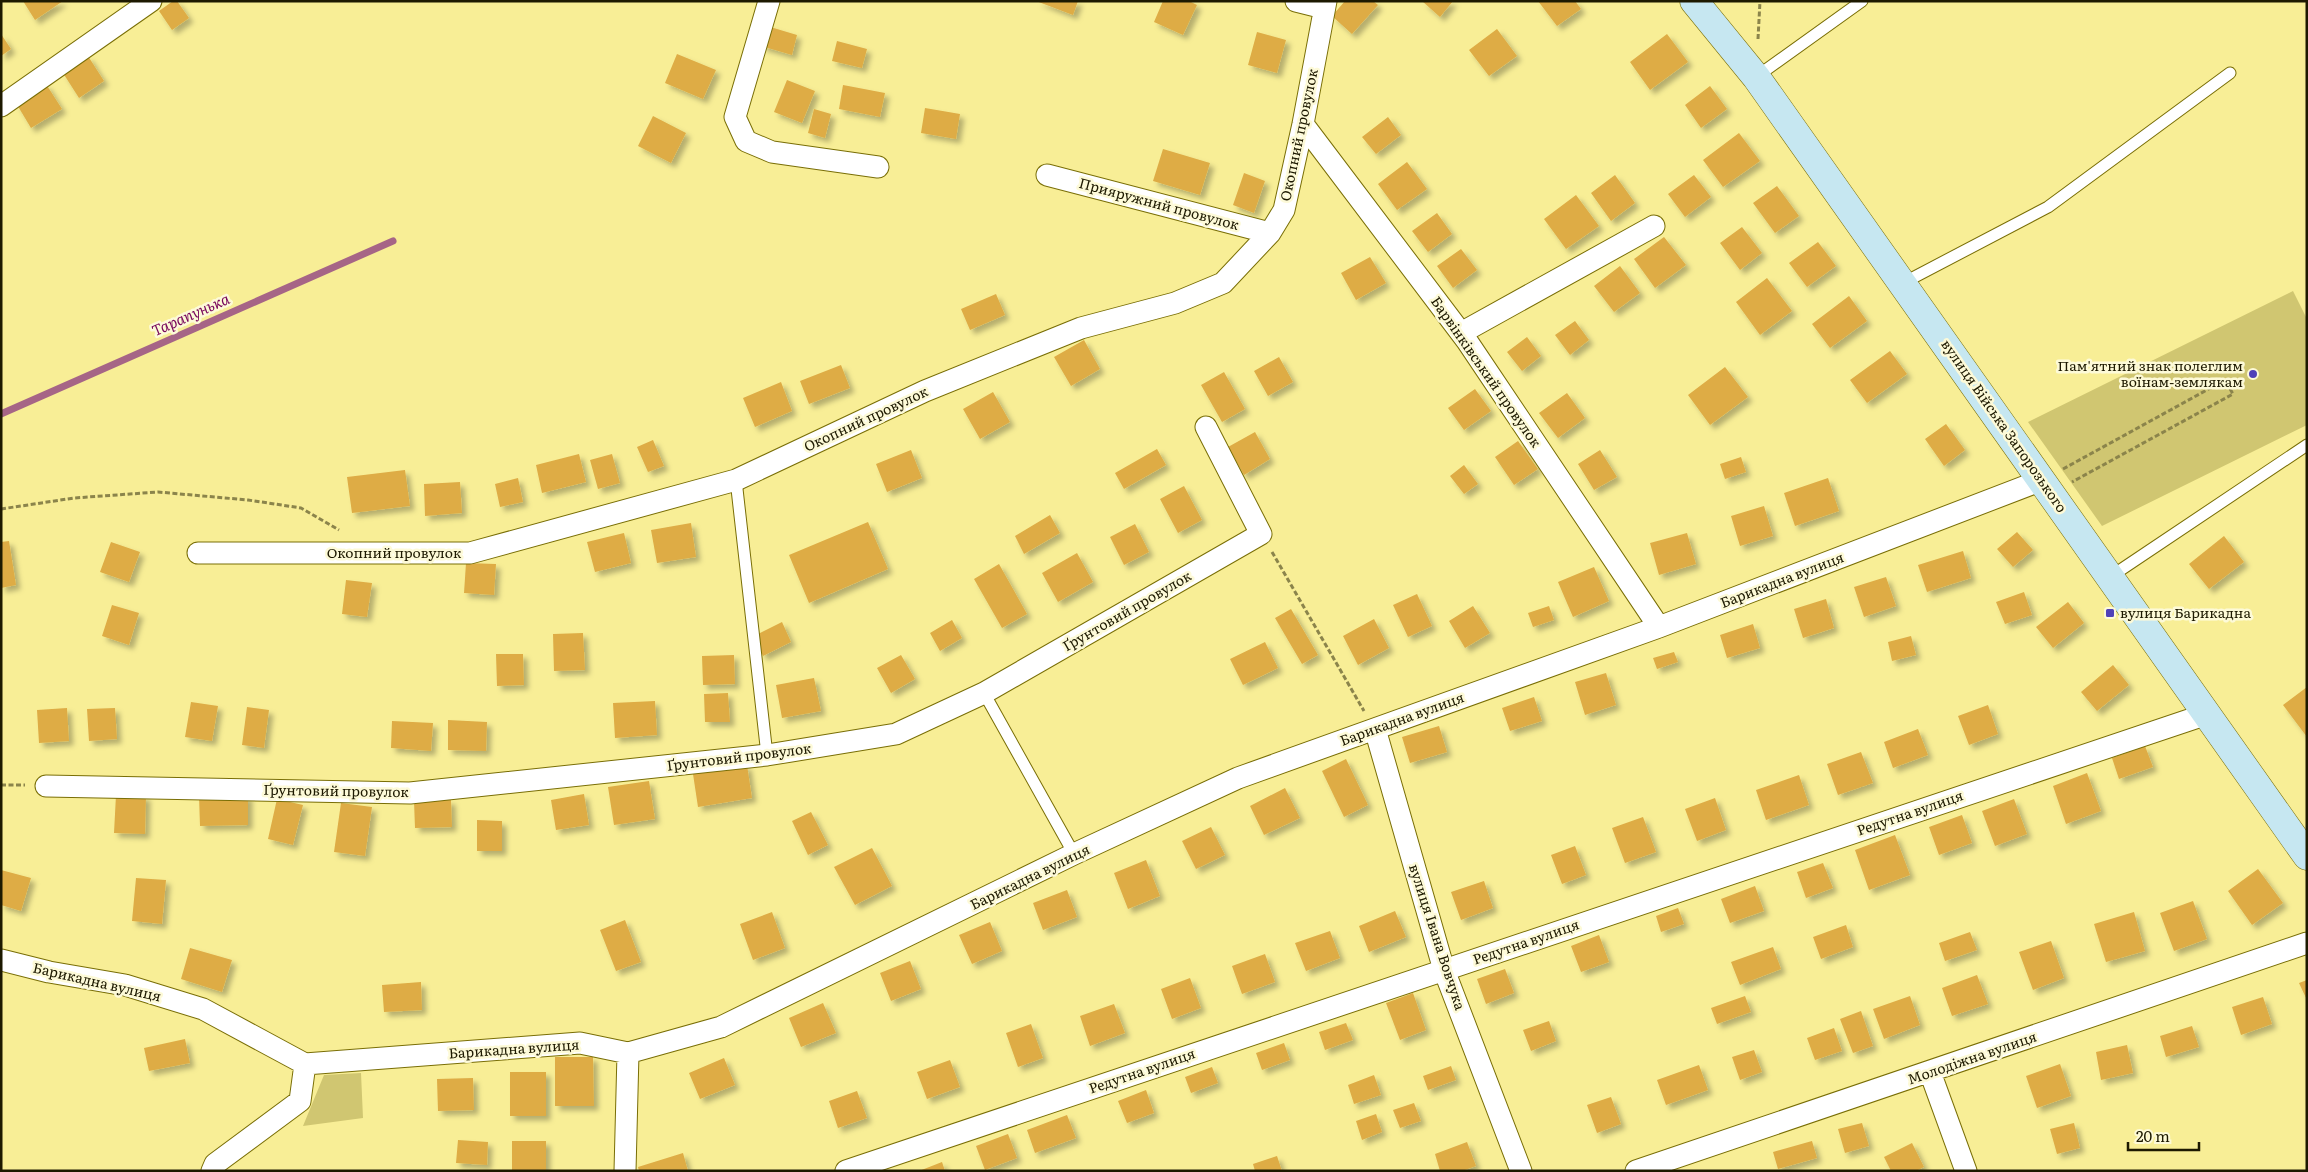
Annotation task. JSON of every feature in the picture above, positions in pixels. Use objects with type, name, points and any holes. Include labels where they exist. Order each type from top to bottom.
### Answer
[{"type":"street","points":[[1,106],[150,1]]},
{"type":"street","points":[[770,1],[735,117],[746,141],[772,152],[878,167]]},
{"type":"street","points":[[1296,1],[1325,4]]},
{"type":"street","name":"вулиця Війська Запорозького","points":[[1694,1],[1756,77],[2307,856]]},
{"type":"street","name":"Окопний провулок","points":[[198,553],[470,553],[736,480],[934,387],[1081,328],[1175,303],[1223,283],[1270,233],[1284,210],[1303,124],[1325,4]]},
{"type":"street","name":"Барвінківський провулок","points":[[1303,124],[1461,333],[1659,627]]},
{"type":"street","name":"Прияружний провулок","points":[[1047,175],[1270,233]]},
{"type":"street","points":[[1461,333],[1654,226]]},
{"type":"street","points":[[1206,427],[1262,534]]},
{"type":"street","name":"Барикадна вулиця","points":[[1,960],[48,972],[125,986],[204,1009],[305,1064],[580,1043],[628,1053],[721,1027],[1074,854],[1238,778],[2047,487]]},
{"type":"street","name":"Ґрунтовий провулок","points":[[46,786],[410,792],[767,755],[896,734],[984,693],[1262,534]]},
{"type":"street","name":"Редутна вулиця","points":[[846,1171],[2207,714]]},
{"type":"street","name":"вулиця Івана Вовчука","points":[[1375,729],[1444,970],[1521,1171]]},
{"type":"street","name":"Молодіжна вулиця","points":[[1636,1171],[2307,943]]},
{"type":"street","points":[[625,1171],[628,1053]]},
{"type":"street","points":[[212,1171],[215,1164],[300,1101],[305,1064]]},
{"type":"street","points":[[1930,1072],[1966,1171]]},
{"type":"lane","points":[[1756,77],[1862,1]]},
{"type":"lane","points":[[1903,283],[2048,207],[2230,73]]},
{"type":"lane","points":[[2110,577],[2307,444]]},
{"type":"lane","points":[[736,480],[767,755]]},
{"type":"lane","points":[[984,693],[1074,854]]},
{"type":"path","points":[[2225,380],[2233,394],[2047,487],[2225,380]]},
{"type":"path","points":[[1,509],[74,498],[158,492],[248,500],[301,508],[336,529],[363,553]]},
{"type":"path","points":[[1262,534],[1375,729]]},
{"type":"shaded area","points":[[2293,291],[2307,319],[2307,425],[2102,526],[2028,422]]},
{"type":"shaded area","points":[[361,1073],[363,1118],[303,1126],[324,1075]]},
{"type":"building","points":[[23,1],[63,1],[35,20]]},
{"type":"building","points":[[173,1],[177,1],[189,18],[172,30],[159,11]]},
{"type":"building","points":[[1036,1],[1078,1],[1073,15]]},
{"type":"building","points":[[1163,1],[1189,1],[1197,5],[1183,35],[1154,22]]},
{"type":"building","points":[[1345,1],[1373,1],[1378,5],[1352,34],[1332,16]]},
{"type":"building","points":[[1422,1],[1453,1],[1440,17]]},
{"type":"building","points":[[1538,1],[1575,1],[1581,9],[1557,26]]},
{"type":"building","points":[[767,26],[797,35],[792,55],[761,46]]},
{"type":"building","points":[[1497,29],[1517,56],[1489,76],[1469,50]]},
{"type":"building","points":[[1257,32],[1286,40],[1277,73],[1248,65]]},
{"type":"building","points":[[1,34],[11,49],[1,56]]},
{"type":"building","points":[[1667,34],[1688,62],[1650,90],[1630,62]]},
{"type":"building","points":[[837,41],[867,49],[862,68],[832,61]]},
{"type":"building","points":[[677,54],[716,70],[703,99],[665,83]]},
{"type":"building","points":[[88,56],[104,81],[79,98],[63,73]]},
{"type":"building","points":[[787,80],[815,91],[802,123],[774,112]]},
{"type":"building","points":[[46,84],[62,109],[31,128],[16,103]]},
{"type":"building","points":[[843,85],[885,93],[880,117],[839,109]]},
{"type":"building","points":[[1710,86],[1727,109],[1701,128],[1685,105]]},
{"type":"building","points":[[925,108],[960,114],[956,139],[921,133]]},
{"type":"building","points":[[814,109],[831,114],[825,138],[808,133]]},
{"type":"building","points":[[653,116],[686,133],[671,163],[638,146]]},
{"type":"building","points":[[1388,117],[1401,135],[1376,154],[1362,137]]},
{"type":"building","points":[[1739,133],[1760,161],[1723,187],[1703,160]]},
{"type":"building","points":[[1163,149],[1210,163],[1200,195],[1153,181]]},
{"type":"building","points":[[1407,162],[1427,189],[1397,210],[1378,184]]},
{"type":"building","points":[[1244,173],[1265,181],[1254,213],[1233,205]]},
{"type":"building","points":[[1615,175],[1635,203],[1611,221],[1591,193]]},
{"type":"building","points":[[1694,175],[1711,197],[1685,217],[1668,194]]},
{"type":"building","points":[[1777,186],[1799,216],[1775,233],[1753,203]]},
{"type":"building","points":[[1576,195],[1599,226],[1566,249],[1544,219]]},
{"type":"building","points":[[1437,213],[1452,234],[1428,252],[1412,231]]},
{"type":"building","points":[[1742,227],[1762,253],[1740,270],[1720,243]]},
{"type":"building","points":[[1664,237],[1686,265],[1655,288],[1634,259]]},
{"type":"building","points":[[1818,242],[1836,266],[1807,287],[1789,263]]},
{"type":"building","points":[[1461,249],[1477,270],[1453,288],[1437,266]]},
{"type":"building","points":[[1370,257],[1386,283],[1356,300],[1341,273]]},
{"type":"building","points":[[1620,266],[1640,293],[1614,312],[1594,286]]},
{"type":"building","points":[[1767,278],[1792,311],[1760,335],[1736,302]]},
{"type":"building","points":[[996,294],[1005,315],[970,330],[961,309]]},
{"type":"building","points":[[1849,296],[1867,321],[1830,348],[1812,324]]},
{"type":"building","points":[[1575,321],[1589,340],[1570,355],[1555,335]]},
{"type":"building","points":[[1527,337],[1541,356],[1522,371],[1507,352]]},
{"type":"building","points":[[1084,340],[1100,369],[1071,386],[1054,357]]},
{"type":"building","points":[[1890,351],[1907,374],[1867,403],[1850,380]]},
{"type":"building","points":[[1279,357],[1293,382],[1268,396],[1254,371]]},
{"type":"building","points":[[841,365],[850,388],[809,404],[800,381]]},
{"type":"building","points":[[1725,367],[1748,397],[1710,425],[1688,395]]},
{"type":"building","points":[[1224,372],[1245,409],[1222,422],[1201,385]]},
{"type":"building","points":[[781,382],[792,411],[755,427],[743,398]]},
{"type":"building","points":[[1475,389],[1491,411],[1464,430],[1448,408]]},
{"type":"building","points":[[993,392],[1010,422],[980,439],[963,409]]},
{"type":"building","points":[[1567,393],[1585,418],[1558,438],[1539,413]]},
{"type":"building","points":[[1946,424],[1965,450],[1944,466],[1925,439]]},
{"type":"building","points":[[1255,432],[1270,459],[1244,475],[1228,447]]},
{"type":"building","points":[[653,440],[664,466],[648,472],[637,447]]},
{"type":"building","points":[[1518,441],[1538,469],[1514,485],[1495,457]]},
{"type":"building","points":[[1157,449],[1166,465],[1124,489],[1115,473]]},
{"type":"building","points":[[911,450],[922,478],[887,492],[876,464]]},
{"type":"building","points":[[1600,450],[1617,477],[1594,490],[1578,464]]},
{"type":"building","points":[[579,454],[586,482],[542,493],[536,465]]},
{"type":"building","points":[[612,454],[620,483],[598,489],[590,460]]},
{"type":"building","points":[[1741,457],[1746,472],[1725,479],[1720,464]]},
{"type":"building","points":[[1464,465],[1478,484],[1464,494],[1450,476]]},
{"type":"building","points":[[405,470],[410,506],[352,513],[347,477]]},
{"type":"building","points":[[518,478],[523,502],[500,507],[495,484]]},
{"type":"building","points":[[1828,478],[1839,511],[1795,526],[1784,493]]},
{"type":"building","points":[[460,482],[462,513],[425,516],[424,484]]},
{"type":"building","points":[[1184,486],[1202,520],[1178,533],[1160,499]]},
{"type":"building","points":[[1764,506],[1773,536],[1740,546],[1731,516]]},
{"type":"building","points":[[1050,515],[1060,533],[1024,554],[1015,536]]},
{"type":"building","points":[[868,522],[888,569],[809,603],[789,555]]},
{"type":"building","points":[[691,523],[696,557],[657,563],[651,530]]},
{"type":"building","points":[[1135,524],[1149,552],[1124,565],[1110,537]]},
{"type":"building","points":[[2017,532],[2033,550],[2013,567],[1997,549]]},
{"type":"building","points":[[624,533],[631,563],[595,572],[587,542]]},
{"type":"building","points":[[1687,533],[1696,564],[1659,575],[1650,543]]},
{"type":"building","points":[[2224,536],[2244,562],[2209,589],[2189,564]]},
{"type":"building","points":[[9,541],[16,585],[1,588],[1,542]]},
{"type":"building","points":[[111,542],[140,552],[129,582],[100,572]]},
{"type":"building","points":[[1963,551],[1971,578],[1927,592],[1918,565]]},
{"type":"building","points":[[1077,553],[1093,582],[1058,602],[1042,573]]},
{"type":"building","points":[[466,563],[496,564],[494,595],[464,593]]},
{"type":"building","points":[[999,564],[1027,614],[1002,628],[974,579]]},
{"type":"building","points":[[1594,567],[1609,601],[1573,617],[1558,582]]},
{"type":"building","points":[[1886,577],[1896,606],[1864,617],[1854,587]]},
{"type":"building","points":[[346,580],[372,583],[367,617],[342,614]]},
{"type":"building","points":[[2024,592],[2032,615],[2005,624],[1996,602]]},
{"type":"building","points":[[1417,594],[1432,626],[1408,637],[1393,605]]},
{"type":"building","points":[[1826,599],[1834,628],[1803,638],[1794,609]]},
{"type":"building","points":[[2068,602],[2084,623],[2053,648],[2036,627]]},
{"type":"building","points":[[112,605],[139,613],[129,645],[102,636]]},
{"type":"building","points":[[1473,606],[1490,633],[1465,648],[1449,621]]},
{"type":"building","points":[[1549,606],[1554,620],[1533,627],[1528,613]]},
{"type":"building","points":[[1291,609],[1318,655],[1302,664],[1275,618]]},
{"type":"building","points":[[1374,619],[1389,648],[1358,665],[1343,636]]},
{"type":"building","points":[[952,620],[962,638],[940,651],[930,633]]},
{"type":"building","points":[[782,622],[791,642],[763,656],[754,636]]},
{"type":"building","points":[[1753,624],[1760,648],[1727,658],[1720,635]]},
{"type":"building","points":[[583,633],[585,670],[554,671],[553,634]]},
{"type":"building","points":[[1911,636],[1916,655],[1892,661],[1888,642]]},
{"type":"building","points":[[1265,642],[1278,668],[1243,685],[1230,659]]},
{"type":"building","points":[[1674,652],[1678,662],[1657,669],[1653,658]]},
{"type":"building","points":[[496,654],[523,654],[524,685],[497,686]]},
{"type":"building","points":[[734,655],[735,684],[703,685],[702,656]]},
{"type":"building","points":[[901,655],[915,679],[891,693],[877,668]]},
{"type":"building","points":[[2113,665],[2129,685],[2097,711],[2081,692]]},
{"type":"building","points":[[1606,673],[1616,705],[1585,715],[1575,682]]},
{"type":"building","points":[[814,678],[821,711],[782,718],[776,685]]},
{"type":"building","points":[[2307,687],[2307,737],[2283,705]]},
{"type":"building","points":[[728,693],[730,722],[705,722],[704,694]]},
{"type":"building","points":[[1534,697],[1542,721],[1510,731],[1502,708]]},
{"type":"building","points":[[655,701],[657,735],[615,738],[613,703]]},
{"type":"building","points":[[191,702],[218,706],[212,741],[185,737]]},
{"type":"building","points":[[1988,705],[1998,734],[1969,745],[1958,716]]},
{"type":"building","points":[[247,707],[269,710],[264,748],[242,745]]},
{"type":"building","points":[[67,708],[69,741],[39,743],[37,710]]},
{"type":"building","points":[[115,708],[117,739],[89,741],[87,709]]},
{"type":"building","points":[[448,720],[487,722],[486,751],[448,750]]},
{"type":"building","points":[[392,721],[433,723],[431,751],[391,748]]},
{"type":"building","points":[[1439,726],[1447,752],[1410,763],[1402,737]]},
{"type":"building","points":[[1918,729],[1928,755],[1893,768],[1884,742]]},
{"type":"building","points":[[2145,746],[2153,767],[2119,779],[2112,758]]},
{"type":"building","points":[[1861,752],[1873,783],[1838,795],[1827,764]]},
{"type":"building","points":[[1346,759],[1368,805],[1344,817],[1322,771]]},
{"type":"building","points":[[747,765],[752,798],[698,807],[693,774]]},
{"type":"building","points":[[2087,773],[2101,811],[2066,824],[2053,786]]},
{"type":"building","points":[[1799,775],[1809,805],[1766,820],[1756,790]]},
{"type":"building","points":[[649,781],[655,819],[614,825],[608,787]]},
{"type":"building","points":[[1285,788],[1300,818],[1264,835],[1250,806]]},
{"type":"building","points":[[584,794],[589,825],[556,830],[551,800]]},
{"type":"building","points":[[116,795],[146,796],[145,834],[114,833]]},
{"type":"building","points":[[248,795],[248,825],[200,826],[199,796]]},
{"type":"building","points":[[1715,798],[1726,830],[1697,841],[1685,809]]},
{"type":"building","points":[[277,799],[303,805],[293,845],[268,839]]},
{"type":"building","points":[[2014,799],[2027,834],[1995,846],[1982,811]]},
{"type":"building","points":[[451,800],[452,827],[415,828],[414,801]]},
{"type":"building","points":[[341,803],[372,807],[365,856],[334,852]]},
{"type":"building","points":[[811,812],[828,845],[808,855],[792,821]]},
{"type":"building","points":[[1962,815],[1972,843],[1939,855],[1929,827]]},
{"type":"building","points":[[1643,817],[1656,852],[1625,863],[1612,828]]},
{"type":"building","points":[[477,820],[502,821],[502,851],[477,851]]},
{"type":"building","points":[[1211,827],[1225,855],[1196,869],[1182,841]]},
{"type":"building","points":[[1895,835],[1910,875],[1869,890],[1855,850]]},
{"type":"building","points":[[1575,846],[1586,875],[1562,884],[1551,855]]},
{"type":"building","points":[[872,848],[892,886],[855,905],[834,867]]},
{"type":"building","points":[[1146,860],[1160,896],[1128,909],[1114,873]]},
{"type":"building","points":[[1823,863],[1833,888],[1806,898],[1797,872]]},
{"type":"building","points":[[2258,869],[2283,903],[2252,925],[2228,891]]},
{"type":"building","points":[[1,870],[31,878],[21,911],[1,905]]},
{"type":"building","points":[[136,878],[166,880],[162,924],[132,921]]},
{"type":"building","points":[[1484,881],[1493,908],[1461,920],[1451,892]]},
{"type":"building","points":[[1755,886],[1764,911],[1730,923],[1721,899]]},
{"type":"building","points":[[1067,890],[1077,917],[1043,930],[1033,903]]},
{"type":"building","points":[[2193,901],[2207,939],[2174,951],[2160,913]]},
{"type":"building","points":[[1678,908],[1684,924],[1661,932],[1656,916]]},
{"type":"building","points":[[1395,911],[1406,937],[1369,952],[1359,926]]},
{"type":"building","points":[[772,912],[785,948],[753,960],[740,924]]},
{"type":"building","points":[[2134,912],[2145,951],[2106,962],[2094,924]]},
{"type":"building","points":[[625,920],[641,962],[616,971],[600,930]]},
{"type":"building","points":[[990,922],[1002,951],[972,964],[959,935]]},
{"type":"building","points":[[1846,925],[1853,947],[1821,959],[1813,937]]},
{"type":"building","points":[[1330,931],[1340,958],[1306,971],[1295,943]]},
{"type":"building","points":[[1970,932],[1977,950],[1945,961],[1939,943]]},
{"type":"building","points":[[1599,935],[1609,962],[1581,972],[1571,946]]},
{"type":"building","points":[[2051,941],[2064,978],[2033,990],[2019,952]]},
{"type":"building","points":[[1773,947],[1781,969],[1740,985],[1731,962]]},
{"type":"building","points":[[190,948],[232,960],[222,992],[181,979]]},
{"type":"building","points":[[1265,954],[1275,982],[1242,994],[1232,966]]},
{"type":"building","points":[[910,961],[921,989],[891,1001],[880,973]]},
{"type":"building","points":[[1505,969],[1514,993],[1486,1004],[1477,979]]},
{"type":"building","points":[[1977,975],[1988,1004],[1952,1016],[1942,988]]},
{"type":"building","points":[[1190,978],[1201,1008],[1172,1019],[1161,989]]},
{"type":"building","points":[[2307,980],[2307,1000],[2299,983]]},
{"type":"building","points":[[421,982],[422,1010],[384,1012],[382,985]]},
{"type":"building","points":[[1413,993],[1426,1030],[1400,1040],[1386,1003]]},
{"type":"building","points":[[1745,996],[1751,1012],[1717,1024],[1711,1008]]},
{"type":"building","points":[[1910,996],[1920,1025],[1884,1039],[1873,1009]]},
{"type":"building","points":[[2263,997],[2272,1024],[2241,1035],[2232,1007]]},
{"type":"building","points":[[823,1003],[836,1033],[801,1047],[789,1018]]},
{"type":"building","points":[[1114,1004],[1125,1033],[1090,1046],[1080,1016]]},
{"type":"building","points":[[1861,1011],[1873,1046],[1853,1053],[1840,1019]]},
{"type":"building","points":[[1549,1021],[1556,1041],[1531,1051],[1523,1030]]},
{"type":"building","points":[[1346,1023],[1353,1040],[1325,1050],[1319,1032]]},
{"type":"building","points":[[1031,1024],[1043,1058],[1018,1067],[1006,1033]]},
{"type":"building","points":[[2192,1026],[2199,1047],[2166,1057],[2160,1036]]},
{"type":"building","points":[[1834,1028],[1842,1051],[1815,1060],[1807,1038]]},
{"type":"building","points":[[185,1039],[190,1063],[149,1071],[144,1048]]},
{"type":"building","points":[[1284,1043],[1290,1060],[1262,1070],[1256,1053]]},
{"type":"building","points":[[2127,1045],[2133,1073],[2101,1080],[2096,1052]]},
{"type":"building","points":[[1754,1050],[1762,1072],[1740,1080],[1732,1057]]},
{"type":"building","points":[[555,1057],[593,1057],[594,1106],[555,1106]]},
{"type":"building","points":[[724,1058],[735,1085],[700,1099],[689,1073]]},
{"type":"building","points":[[950,1060],[960,1087],[927,1099],[917,1072]]},
{"type":"building","points":[[2060,1064],[2071,1096],[2037,1108],[2026,1076]]},
{"type":"building","points":[[1699,1065],[1708,1090],[1666,1105],[1657,1080]]},
{"type":"building","points":[[1451,1066],[1456,1080],[1428,1090],[1423,1076]]},
{"type":"building","points":[[1212,1067],[1218,1083],[1191,1093],[1185,1077]]},
{"type":"building","points":[[510,1072],[546,1072],[546,1116],[510,1116]]},
{"type":"building","points":[[1374,1075],[1381,1095],[1354,1104],[1348,1085]]},
{"type":"building","points":[[473,1078],[474,1110],[438,1111],[437,1079]]},
{"type":"building","points":[[1146,1090],[1154,1113],[1127,1123],[1118,1101]]},
{"type":"building","points":[[857,1091],[867,1118],[838,1128],[829,1101]]},
{"type":"building","points":[[1611,1097],[1621,1124],[1597,1133],[1587,1105]]},
{"type":"building","points":[[1414,1103],[1421,1121],[1400,1128],[1393,1110]]},
{"type":"building","points":[[1376,1114],[1382,1132],[1362,1140],[1356,1121]]},
{"type":"building","points":[[1067,1115],[1076,1138],[1035,1153],[1027,1130]]},
{"type":"building","points":[[1862,1123],[1869,1146],[1845,1153],[1838,1129]]},
{"type":"building","points":[[2074,1123],[2080,1148],[2057,1154],[2050,1129]]},
{"type":"building","points":[[1008,1134],[1017,1158],[985,1170],[976,1146]]},
{"type":"building","points":[[458,1140],[488,1142],[487,1165],[456,1163]]},
{"type":"building","points":[[512,1141],[546,1141],[546,1171],[512,1171]]},
{"type":"building","points":[[1812,1141],[1817,1158],[1778,1169],[1773,1152]]},
{"type":"building","points":[[1467,1142],[1476,1166],[1462,1171],[1440,1171],[1435,1154]]},
{"type":"building","points":[[1912,1143],[1924,1167],[1916,1171],[1891,1171],[1884,1157]]},
{"type":"building","points":[[683,1153],[688,1171],[639,1171],[638,1167]]},
{"type":"building","points":[[1277,1156],[1282,1171],[1255,1171],[1253,1164]]},
{"type":"building","points":[[942,1162],[945,1171],[919,1171]]},
{"type":"waterway","name":"Тарапунька","points":[[1,414],[393,241]]},
{"type":"place","name":"Пам'ятний знак полеглим воїнам-землякам","points":[[2253,374]]},
{"type":"place","name":"вулиця Барикадна","points":[[2110,613]]}]
